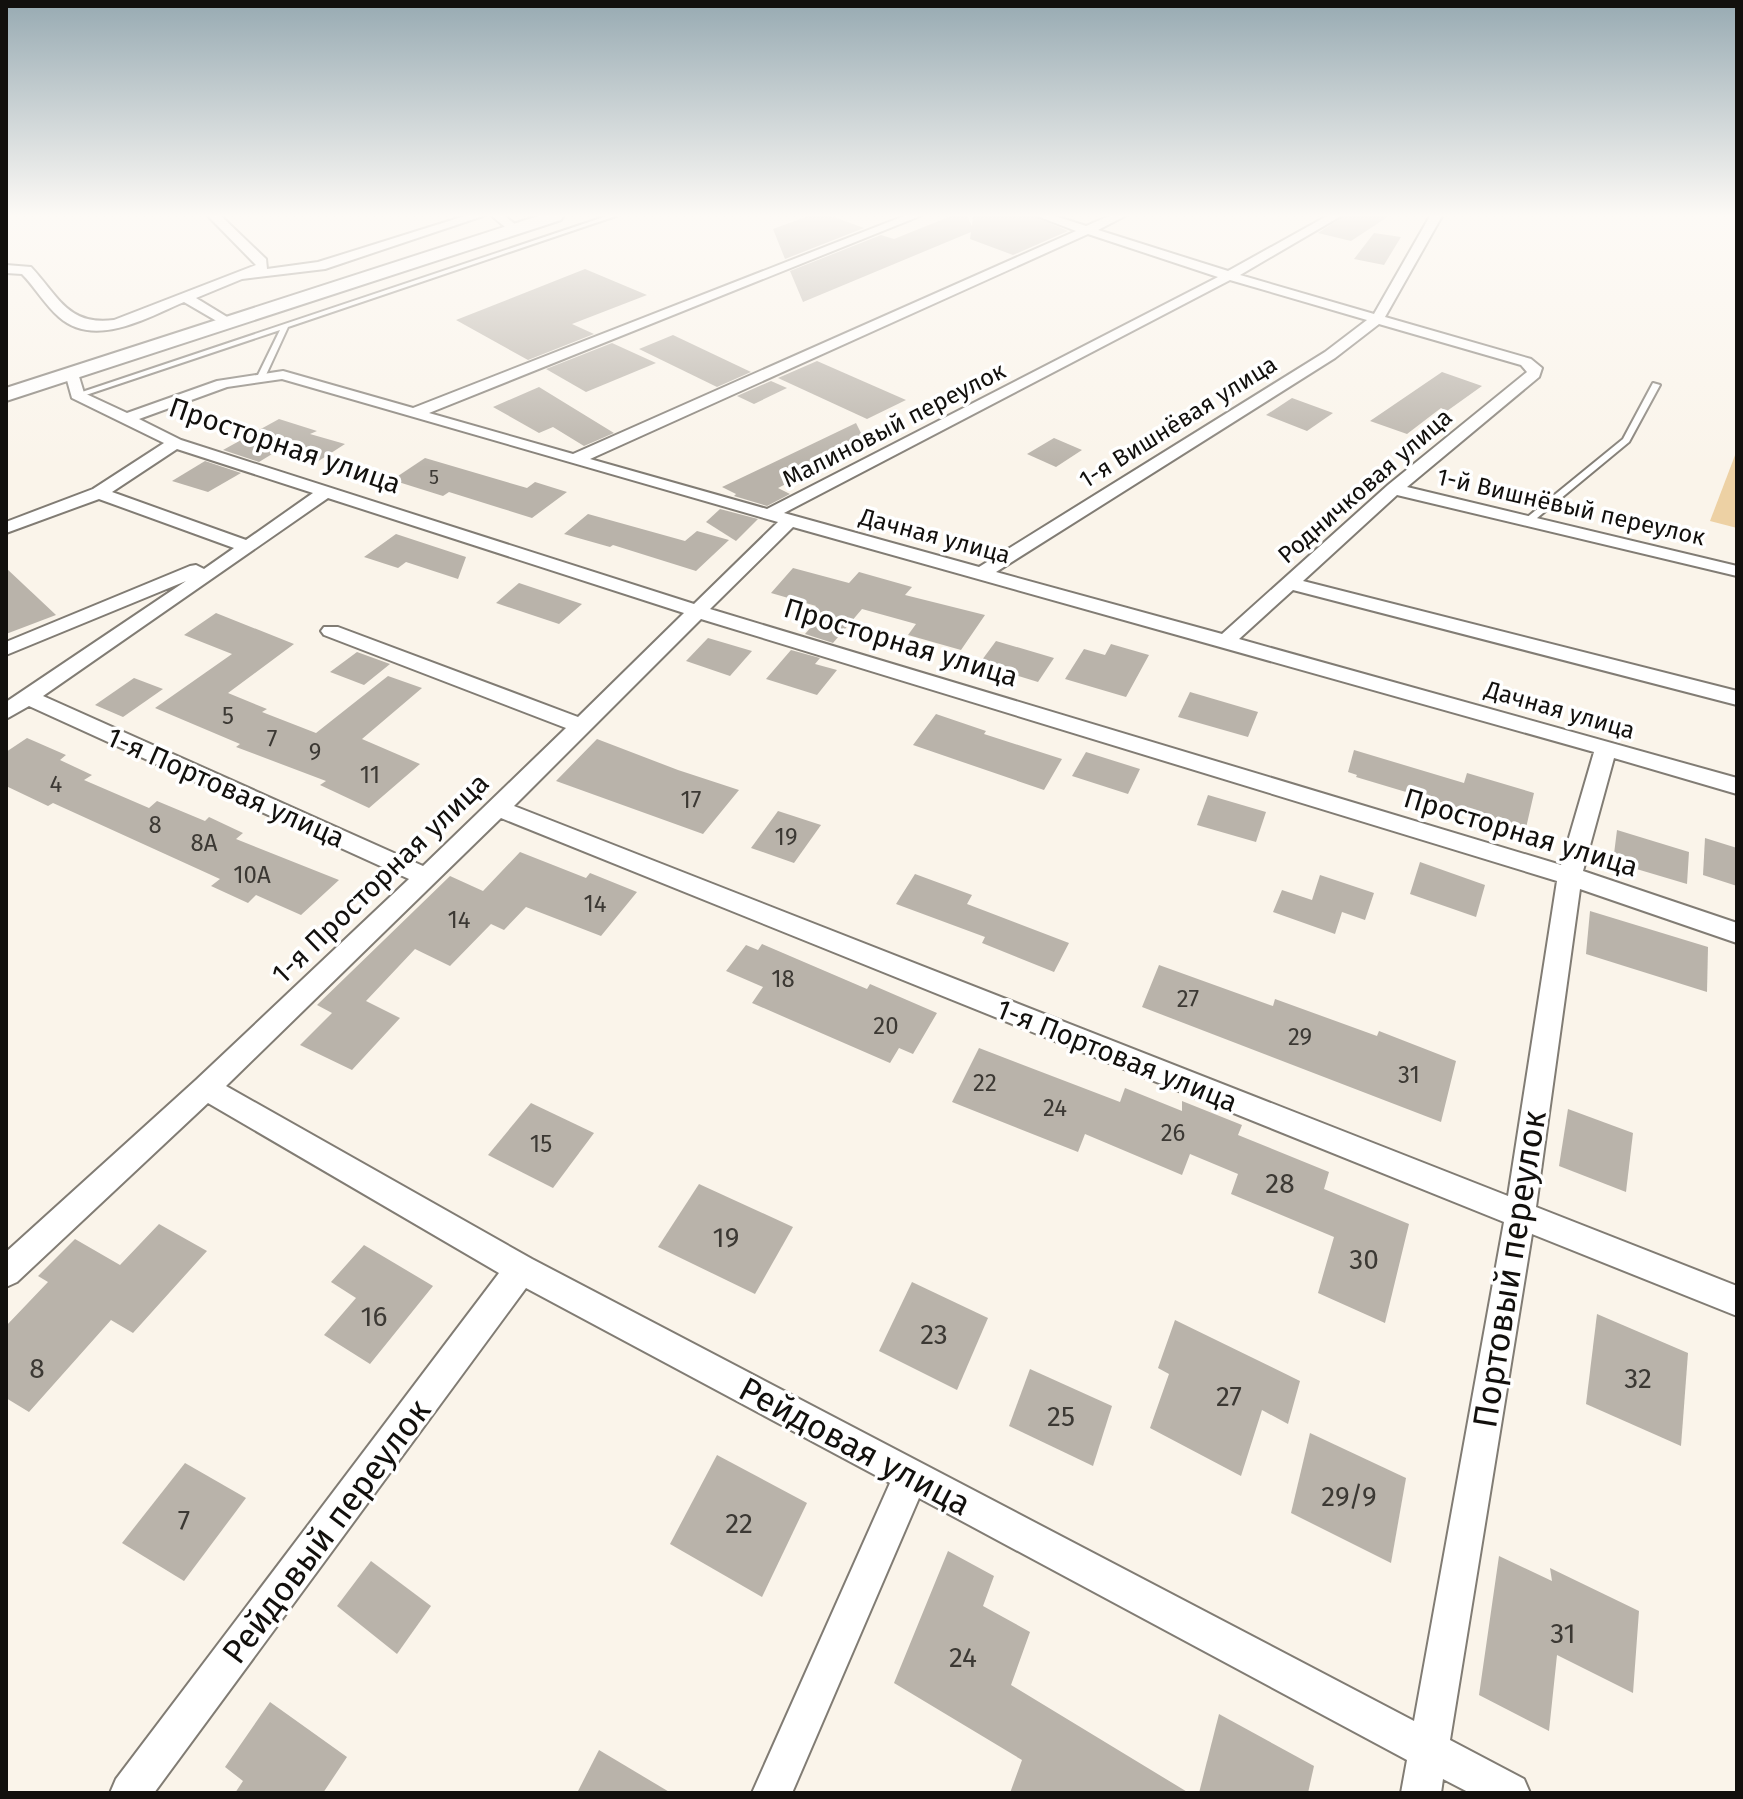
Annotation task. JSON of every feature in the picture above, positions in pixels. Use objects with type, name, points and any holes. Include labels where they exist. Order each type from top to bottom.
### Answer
[{"type":"main road","points":[[6,395],[298,300]]},
{"type":"street","points":[[52,300],[71,321],[85,327],[117,324],[178,300]]},
{"type":"street","points":[[190,300],[227,323]]},
{"type":"street","points":[[412,414],[701,300]]},
{"type":"street","points":[[576,459],[932,300]]},
{"type":"street","name":"Малиновый переулок","points":[[780,517],[1184,300]]},
{"type":"street","points":[[1314,300],[1378,318]]},
{"type":"street","name":"1-я Вишнёвая улица","points":[[982,573],[1330,355],[1378,318],[1388,300]]},
{"type":"street","name":"Родничковая улица","points":[[1225,641],[1394,489],[1534,374],[1535,368],[1526,362],[1378,318]]},
{"type":"street","points":[[72,373],[77,395]]},
{"type":"street","name":"Дачная улица","points":[[123,420],[262,375],[283,375],[412,414],[1737,786]]},
{"type":"street","name":"Просторная улица","points":[[77,395],[175,443],[325,492],[696,611],[1570,876],[1737,933]]},
{"type":"street","points":[[6,528],[99,493],[175,443]]},
{"type":"street","name":"1-й Вишнёвый переулок","points":[[1394,489],[1737,571]]},
{"type":"street","points":[[6,712],[325,492]]},
{"type":"street","points":[[99,493],[248,547]]},
{"type":"street","name":"1-я Просторная улица","points":[[6,1272],[206,1088],[498,808],[696,611],[780,517]]},
{"type":"street","points":[[6,649],[248,547]]},
{"type":"street","points":[[1289,583],[1737,698]]},
{"type":"street","points":[[331,631],[581,726]]},
{"type":"street","name":"1-я Портовая улица","points":[[28,697],[424,876]]},
{"type":"street","name":"Портовый переулок","points":[[1421,1793],[1520,1215],[1570,876],[1606,747]]},
{"type":"street","name":"1-я Портовая улица","points":[[498,808],[1737,1301]]},
{"type":"street","name":"Рейдовая улица","points":[[206,1088],[521,1269],[1510,1793]]},
{"type":"street","name":"Рейдовый переулок","points":[[130,1793],[521,1269]]},
{"type":"street","points":[[772,1793],[911,1476]]},
{"type":"lane","points":[[77,395],[363,300]]},
{"type":"lane","points":[[262,375],[285,326]]},
{"type":"lane","points":[[1528,521],[1626,440],[1656,385]]},
{"type":"shaded area","points":[[1737,450],[1737,528],[1710,521]]},
{"type":"building","points":[[507,300],[634,300],[572,324],[594,334],[528,360],[456,320]]},
{"type":"building","points":[[673,335],[751,372],[717,387],[639,349]]},
{"type":"building","points":[[612,343],[656,363],[586,392],[546,369]]},
{"type":"building","points":[[817,361],[906,400],[867,419],[778,378]]},
{"type":"building","points":[[1442,372],[1482,386],[1447,411],[1441,408],[1407,434],[1370,421]]},
{"type":"building","points":[[771,381],[787,388],[754,404],[737,396]]},
{"type":"building","points":[[539,387],[614,433],[584,446],[553,427],[539,433],[493,407]]},
{"type":"building","points":[[1292,398],[1333,413],[1307,431],[1266,415]]},
{"type":"building","points":[[279,419],[317,431],[310,434],[345,444],[317,462],[277,451],[259,462],[223,450]]},
{"type":"building","points":[[856,423],[866,443],[778,488],[790,494],[767,506],[734,496],[736,494],[722,487]]},
{"type":"building","points":[[1054,438],[1082,450],[1056,467],[1027,454]]},
{"type":"building","points":[[425,458],[527,488],[535,482],[567,492],[532,518],[449,492],[443,496],[392,480]]},
{"type":"building","points":[[205,461],[241,473],[208,492],[172,481]]},
{"type":"building","points":[[720,509],[758,519],[736,541],[706,522]]},
{"type":"building","points":[[588,514],[685,541],[697,531],[729,540],[696,571],[613,545],[610,547],[564,534]]},
{"type":"building","points":[[396,534],[466,557],[458,579],[406,562],[398,568],[364,557]]},
{"type":"building","points":[[6,568],[56,615],[6,634]]},
{"type":"building","points":[[793,568],[849,583],[859,572],[912,587],[905,595],[985,615],[961,650],[908,635],[916,624],[862,609],[833,643],[805,634],[819,618],[808,615],[816,606],[771,593]]},
{"type":"building","points":[[519,583],[582,604],[559,624],[496,603]]},
{"type":"building","points":[[216,613],[294,644],[228,693],[267,709],[262,712],[316,733],[388,676],[422,688],[362,739],[420,764],[369,808],[320,785],[326,781],[236,747],[240,744],[155,708],[232,654],[184,635]]},
{"type":"building","points":[[708,638],[752,651],[730,676],[686,661]]},
{"type":"building","points":[[996,641],[1054,658],[1038,682],[979,664]]},
{"type":"building","points":[[1111,644],[1149,655],[1126,697],[1065,679],[1084,649],[1105,655]]},
{"type":"building","points":[[791,650],[820,658],[815,664],[837,670],[817,695],[766,679]]},
{"type":"building","points":[[357,652],[390,664],[364,685],[330,672]]},
{"type":"building","points":[[134,678],[163,689],[123,717],[95,705]]},
{"type":"building","points":[[1190,692],[1258,712],[1248,737],[1178,717]]},
{"type":"building","points":[[936,714],[986,731],[984,734],[1062,759],[1044,790],[913,745]]},
{"type":"building","points":[[27,738],[66,755],[60,760],[92,775],[84,780],[149,808],[157,801],[205,821],[209,817],[243,833],[236,839],[339,880],[301,915],[256,895],[248,903],[211,886],[220,879],[53,803],[48,806],[6,786],[6,752]]},
{"type":"building","points":[[597,739],[739,790],[703,834],[556,781]]},
{"type":"building","points":[[1354,750],[1464,783],[1467,773],[1534,793],[1526,828],[1356,777],[1348,772]]},
{"type":"building","points":[[1086,752],[1140,769],[1128,794],[1072,776]]},
{"type":"building","points":[[1208,795],[1266,812],[1256,842],[1197,825]]},
{"type":"building","points":[[778,811],[821,825],[794,863],[751,848]]},
{"type":"building","points":[[1617,830],[1689,852],[1687,884],[1613,862]]},
{"type":"building","points":[[1705,838],[1737,848],[1737,886],[1703,875]]},
{"type":"building","points":[[520,852],[586,878],[590,873],[637,892],[601,936],[526,907],[504,930],[491,924],[450,966],[415,949],[366,1001],[400,1018],[352,1070],[300,1045],[332,1013],[317,1005],[450,876],[483,891]]},
{"type":"building","points":[[1420,862],[1485,885],[1476,917],[1410,894]]},
{"type":"building","points":[[915,874],[972,895],[967,904],[1069,943],[1054,972],[982,943],[985,937],[896,904]]},
{"type":"building","points":[[1320,875],[1374,893],[1365,920],[1342,912],[1335,934],[1273,912],[1282,890],[1312,900]]},
{"type":"building","points":[[1590,911],[1708,947],[1707,992],[1586,954]]},
{"type":"building","points":[[762,944],[867,989],[870,984],[937,1013],[913,1054],[899,1048],[890,1063],[752,1003],[763,987],[726,971],[746,945],[758,950]]},
{"type":"building","points":[[1159,965],[1273,1006],[1275,999],[1377,1036],[1379,1031],[1456,1061],[1441,1122],[1142,1007]]},
{"type":"building","points":[[979,1048],[1120,1102],[1125,1088],[1182,1111],[1182,1101],[1242,1125],[1238,1135],[1329,1172],[1324,1189],[1409,1224],[1385,1323],[1318,1293],[1334,1237],[1231,1194],[1238,1174],[1190,1154],[1182,1175],[1085,1134],[1078,1152],[952,1102]]},
{"type":"building","points":[[531,1103],[594,1133],[553,1188],[488,1155]]},
{"type":"building","points":[[1568,1109],[1633,1133],[1626,1192],[1559,1166]]},
{"type":"building","points":[[699,1184],[793,1227],[755,1294],[658,1247]]},
{"type":"building","points":[[159,1224],[207,1251],[133,1333],[111,1320],[29,1412],[6,1398],[6,1326],[48,1282],[38,1276],[75,1239],[120,1265]]},
{"type":"building","points":[[364,1245],[433,1286],[370,1364],[324,1335],[356,1298],[331,1282]]},
{"type":"building","points":[[912,1282],[988,1318],[957,1390],[879,1351]]},
{"type":"building","points":[[1597,1314],[1688,1353],[1681,1446],[1586,1404]]},
{"type":"building","points":[[1175,1320],[1300,1381],[1288,1424],[1262,1410],[1241,1476],[1150,1428],[1169,1374],[1158,1368]]},
{"type":"building","points":[[1030,1369],[1112,1406],[1093,1466],[1009,1426]]},
{"type":"building","points":[[1310,1433],[1406,1478],[1391,1563],[1291,1513]]},
{"type":"building","points":[[717,1455],[807,1503],[762,1597],[670,1544]]},
{"type":"building","points":[[185,1463],[246,1498],[184,1581],[122,1543]]},
{"type":"building","points":[[948,1551],[994,1576],[983,1606],[1030,1632],[1011,1685],[1189,1793],[1010,1793],[1022,1760],[894,1683]]},
{"type":"building","points":[[1499,1556],[1552,1581],[1550,1568],[1639,1611],[1633,1693],[1557,1655],[1549,1731],[1479,1695]]},
{"type":"building","points":[[371,1561],[431,1606],[397,1654],[337,1606]]},
{"type":"building","points":[[270,1702],[347,1757],[323,1793],[235,1793],[243,1781],[225,1767]]},
{"type":"building","points":[[1219,1714],[1314,1766],[1308,1793],[1199,1793]]},
{"type":"building","points":[[599,1750],[671,1793],[577,1793]]}]
